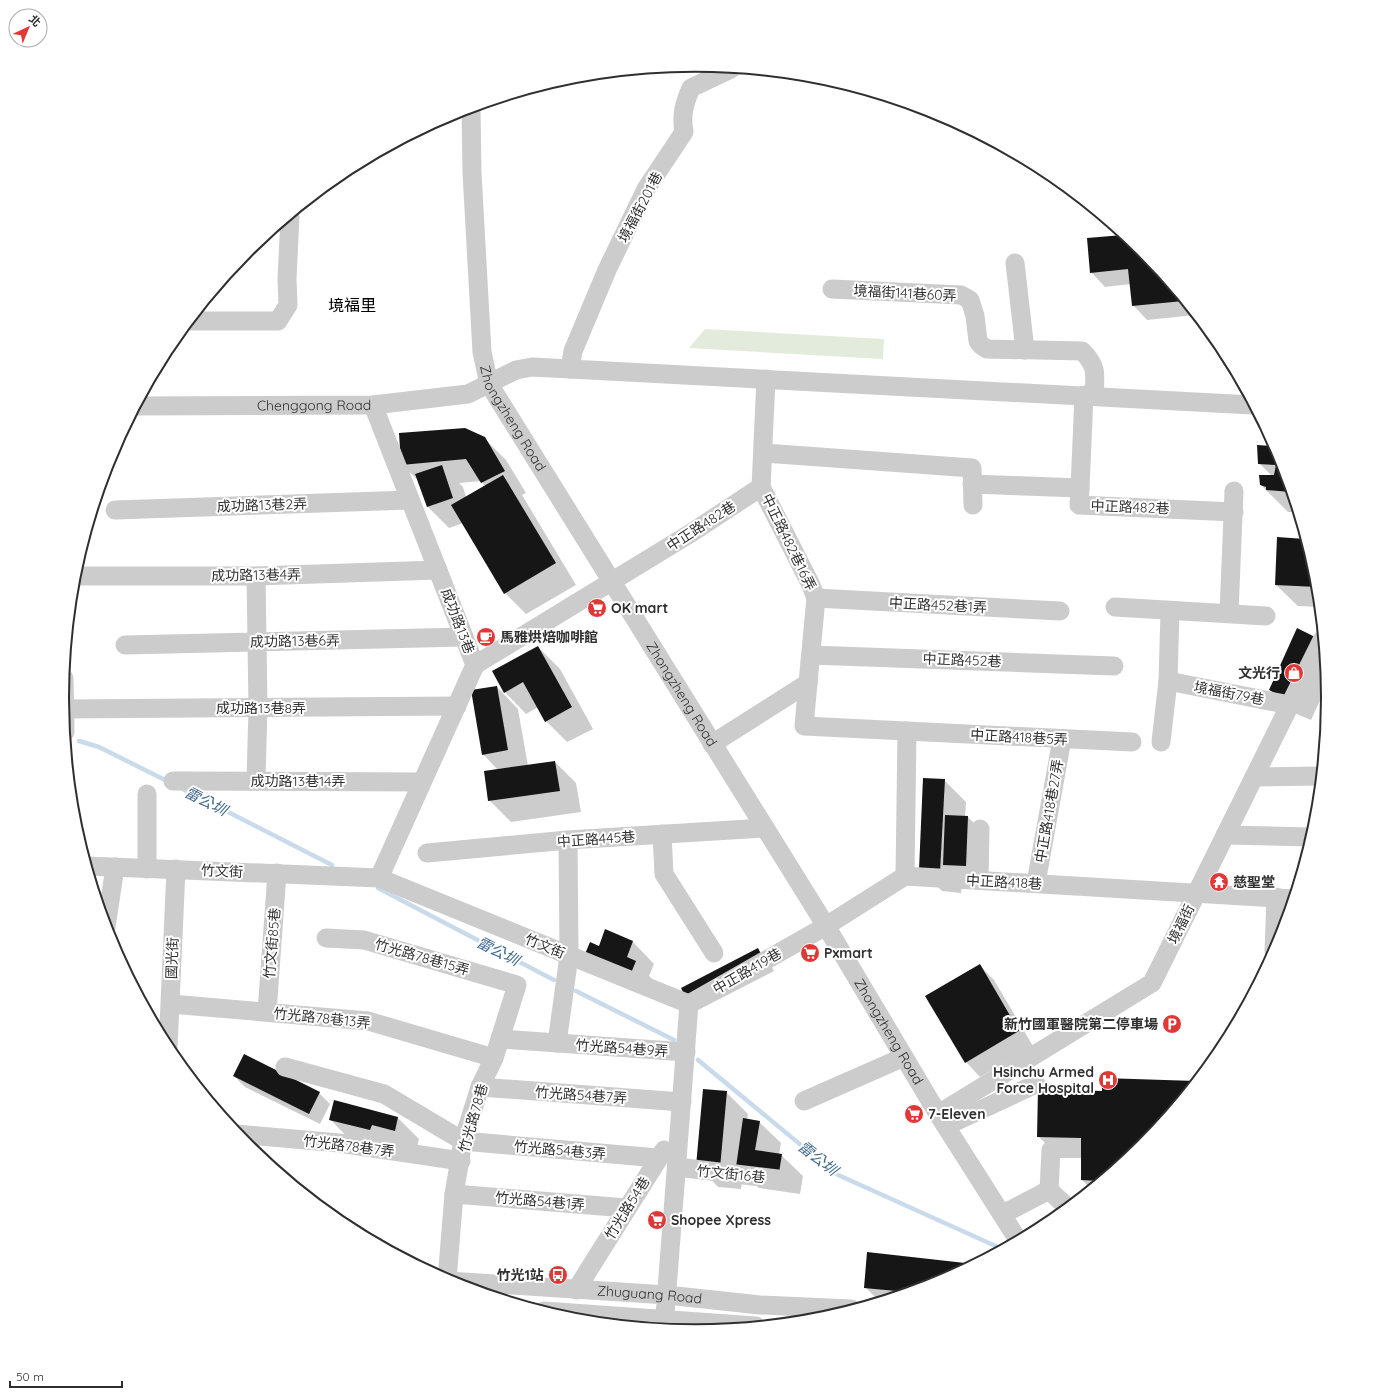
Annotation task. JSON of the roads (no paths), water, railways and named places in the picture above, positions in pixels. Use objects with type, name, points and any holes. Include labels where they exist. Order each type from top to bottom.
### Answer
[{"type":"street","name":"境福街201巷","points":[[570,369],[576,343],[646,189],[684,132],[682,120],[684,105],[691,88],[722,73]]},
{"type":"street","name":"Zhongzheng Road","points":[[471,114],[472,173],[482,352],[489,384],[826,926],[942,1120],[1016,1236]]},
{"type":"street","points":[[195,321],[278,321],[288,305],[287,279],[290,222]]},
{"type":"street","points":[[1015,263],[1026,350]]},
{"type":"street","name":"境福街141巷60弄","points":[[832,289],[961,296],[970,300],[976,316],[978,341],[980,345],[987,349],[1082,351],[1093,361],[1095,375],[1089,395],[1080,488]]},
{"type":"street","name":"Chenggong Road","points":[[142,406],[373,404],[468,394],[516,370],[532,367],[1089,395],[1247,405]]},
{"type":"street","points":[[762,486],[766,379]]},
{"type":"street","name":"成功路13巷","points":[[373,404],[476,665],[379,878]]},
{"type":"street","points":[[764,453],[972,468],[973,505]]},
{"type":"street","name":"中正路482巷","points":[[972,484],[1080,488],[1079,505],[1234,512]]},
{"type":"street","name":"中正路482巷","points":[[476,665],[691,533],[762,486]]},
{"type":"street","name":"中正路482巷16弄","points":[[762,486],[816,598]]},
{"type":"street","points":[[1229,614],[1234,491]]},
{"type":"street","name":"成功路13巷2弄","points":[[115,510],[410,500]]},
{"type":"street","name":"成功路13巷4弄","points":[[81,576],[256,576],[438,570]]},
{"type":"street","points":[[256,576],[258,708],[256,780]]},
{"type":"street","points":[[712,744],[808,683],[816,598]]},
{"type":"street","name":"中正路452巷1弄","points":[[816,598],[1060,611]]},
{"type":"street","points":[[1115,607],[1266,616]]},
{"type":"street","points":[[1161,742],[1168,681],[1170,610]]},
{"type":"street","name":"成功路13巷6弄","points":[[125,645],[464,636]]},
{"type":"street","name":"境福街","points":[[942,1120],[1152,983],[1319,646]]},
{"type":"street","name":"中正路452巷","points":[[811,655],[1114,666]]},
{"type":"street","name":"境福街79巷","points":[[1168,681],[1290,705]]},
{"type":"street","name":"中正路418巷5弄","points":[[808,683],[804,726],[1132,742]]},
{"type":"street","name":"成功路13巷8弄","points":[[69,709],[457,706]]},
{"type":"street","points":[[826,926],[905,876],[906,731]]},
{"type":"street","name":"中正路418巷27弄","points":[[1036,883],[1062,739]]},
{"type":"street","points":[[1254,777],[1316,776]]},
{"type":"street","name":"成功路13巷14弄","points":[[173,781],[256,780],[422,782]]},
{"type":"street","points":[[147,869],[148,794]]},
{"type":"street","name":"中正路445巷","points":[[427,853],[568,840],[765,828]]},
{"type":"street","points":[[980,829],[980,880]]},
{"type":"street","points":[[662,834],[664,874],[714,953]]},
{"type":"street","points":[[1225,835],[1306,836]]},
{"type":"street","name":"竹光路54巷9弄","points":[[557,1043],[569,956],[568,840]]},
{"type":"street","name":"竹文街","points":[[92,866],[379,878],[690,1004]]},
{"type":"street","points":[[108,915],[115,867]]},
{"type":"street","name":"國光街","points":[[169,1036],[176,869]]},
{"type":"street","name":"竹文街85巷","points":[[266,1012],[278,873]]},
{"type":"street","name":"中正路418巷","points":[[905,876],[1284,898]]},
{"type":"street","points":[[1280,921],[1284,898]]},
{"type":"street","name":"中正路419巷","points":[[690,1004],[826,926]]},
{"type":"street","name":"竹光路78巷15弄","points":[[326,938],[364,940],[517,985]]},
{"type":"street","name":"竹光路78巷","points":[[448,1274],[454,1194],[463,1141],[480,1087],[494,1058],[517,985]]},
{"type":"street","name":"竹光路78巷13弄","points":[[171,1004],[368,1021],[494,1058]]},
{"type":"street","points":[[664,1323],[690,1004]]},
{"type":"street","name":"竹光路54巷9弄","points":[[500,1039],[686,1052]]},
{"type":"street","points":[[804,1101],[904,1057]]},
{"type":"street","points":[[285,1067],[384,1094],[463,1141]]},
{"type":"street","points":[[942,1120],[1036,1084]]},
{"type":"street","name":"竹光路54巷7弄","points":[[480,1087],[682,1102]]},
{"type":"street","name":"竹光路54巷","points":[[576,1290],[658,1158],[680,1128]]},
{"type":"street","name":"竹光路78巷7弄","points":[[246,1135],[339,1143],[460,1161]]},
{"type":"street","name":"竹光路54巷3弄","points":[[463,1141],[658,1158]]},
{"type":"street","points":[[1051,1150],[1049,1190],[1064,1204]]},
{"type":"street","name":"竹文街16巷","points":[[676,1167],[786,1180]]},
{"type":"street","points":[[1025,1231],[1003,1214],[1049,1190]]},
{"type":"street","name":"竹光路54巷1弄","points":[[454,1194],[626,1208]]},
{"type":"street","name":"Zhuguang Road","points":[[468,1282],[667,1295],[760,1305],[831,1309]]},
{"type":"street","name":"Zhuguang Road","points":[[598,1316],[664,1323],[692,1324]]},
{"type":"waterway","name":"雷公圳","points":[[79,741],[99,747],[169,782]]},
{"type":"waterway","name":"雷公圳","points":[[181,788],[332,865]]},
{"type":"waterway","name":"雷公圳","points":[[378,888],[554,980]]},
{"type":"waterway","name":"雷公圳","points":[[576,991],[674,1040]]},
{"type":"waterway","name":"雷公圳","points":[[698,1060],[836,1174],[997,1247]]},
{"type":"place","name":"OK mart","points":[[597,608]]},
{"type":"place","name":"馬雅烘焙咖啡館","points":[[486,637]]},
{"type":"place","name":"文光行","points":[[1294,673]]},
{"type":"place","name":"慈聖堂","points":[[1219,882]]},
{"type":"place","name":"Pxmart","points":[[810,953]]},
{"type":"place","name":"新竹國軍醫院第二停車場","points":[[1172,1024]]},
{"type":"place","name":"Hsinchu Armed Force Hospital","points":[[1108,1080]]},
{"type":"place","name":"7-Eleven","points":[[914,1114]]},
{"type":"place","name":"Shopee Xpress","points":[[657,1220]]},
{"type":"place","name":"竹光1站","points":[[558,1275]]},
{"type":"district","name":"境福里","points":[[352,305]]}]
